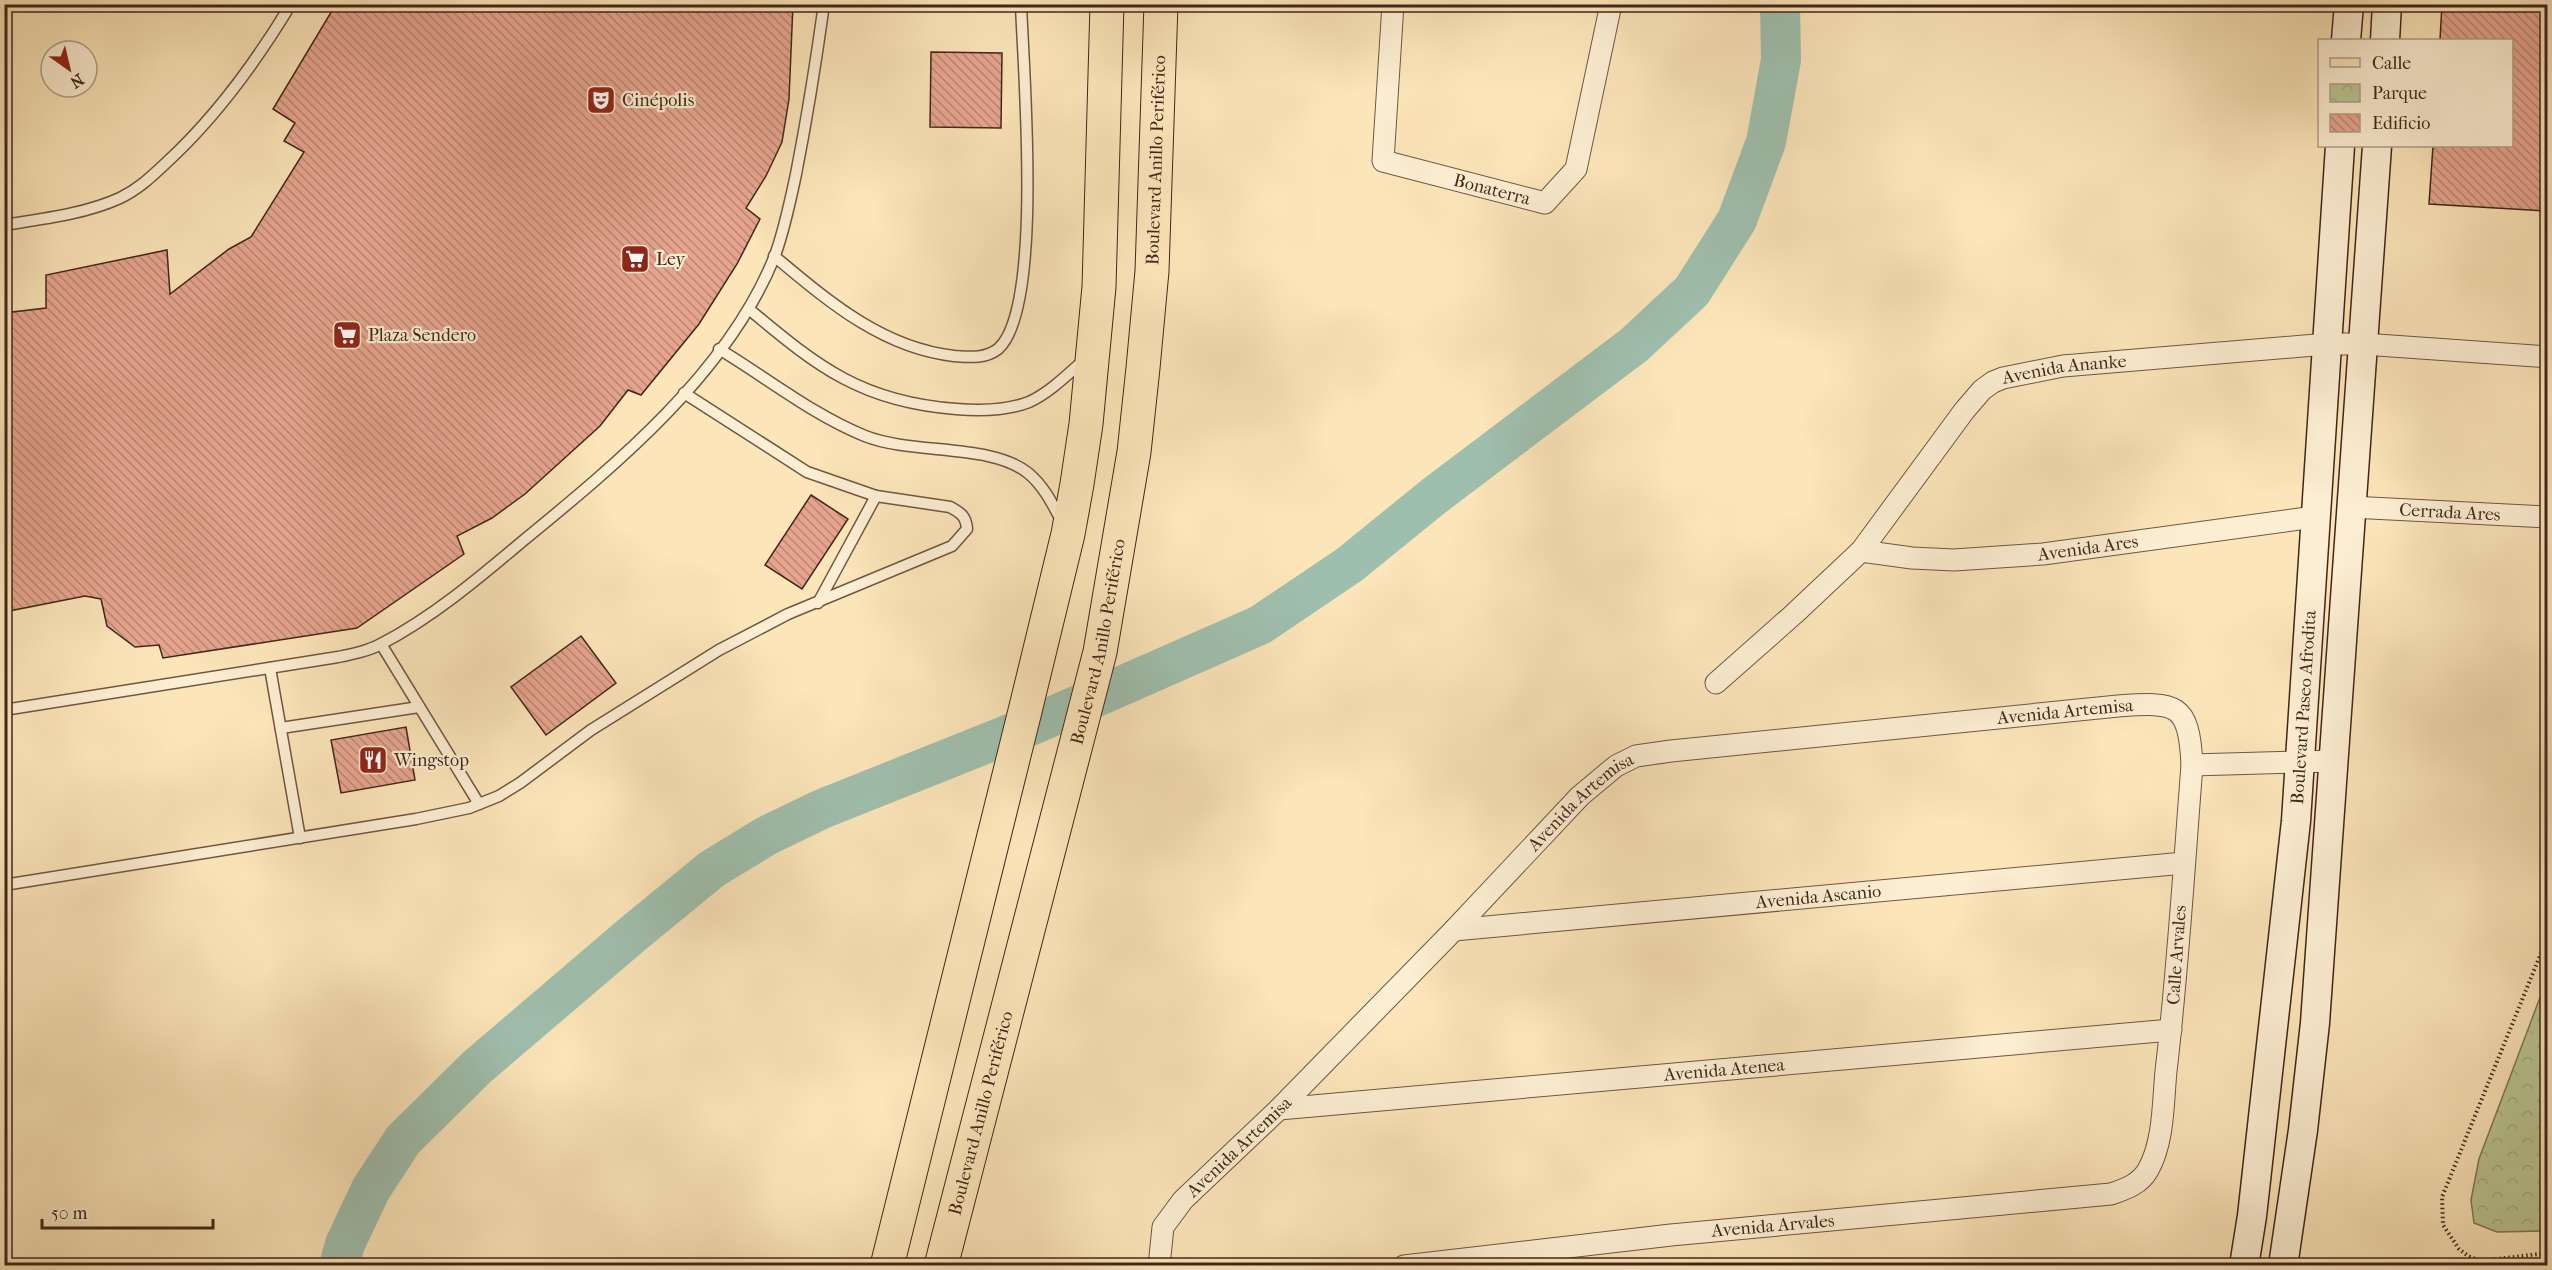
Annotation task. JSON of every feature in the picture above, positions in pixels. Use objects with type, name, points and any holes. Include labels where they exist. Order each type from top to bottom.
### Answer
[{"type":"main road","points":[[887,1266],[1068,534],[1084,436],[1099,287],[1107,4]]},
{"type":"main road","name":"Boulevard Anillo Periférico","points":[[941,1266],[1007,1002],[1070,773],[1100,652],[1134,452],[1143,368],[1152,271],[1161,4]]},
{"type":"street","name":"Bonaterra","points":[[1393,4],[1383,161],[1545,203],[1576,169],[1611,4]]},
{"type":"street","points":[[2346,39],[2349,4]]},
{"type":"street","points":[[2385,39],[2387,4]]},
{"type":"street","name":"Boulevard Paseo Afrodita","points":[[2244,1266],[2254,1205],[2301,761],[2314,517],[2328,344],[2340,147]]},
{"type":"street","name":"Boulevard Paseo Afrodita","points":[[2283,1266],[2296,1182],[2313,1035],[2377,147]]},
{"type":"street","name":"Avenida Ananke","points":[[1716,683],[1861,551],[1964,411],[1993,382],[2003,378],[2063,366],[2328,344],[2363,344],[2547,357]]},
{"type":"street","name":"Cerrada Ares","points":[[2351,507],[2547,517]]},
{"type":"street","name":"Avenida Ares","points":[[1861,551],[1912,558],[1953,560],[2043,554],[2314,517]]},
{"type":"street","name":"Avenida Artemisa","points":[[1159,1266],[1163,1227],[1173,1212],[1203,1180],[1279,1109],[1454,930],[1580,796],[1616,766],[1636,756],[1998,717],[2153,703],[2168,706],[2188,724]]},
{"type":"street","name":"Calle Arvales","points":[[2139,1181],[2149,1169],[2160,1130],[2171,1030],[2192,765],[2188,724]]},
{"type":"street","points":[[2192,765],[2334,761]]},
{"type":"street","name":"Avenida Ascanio","points":[[1454,930],[2184,863]]},
{"type":"street","name":"Avenida Atenea","points":[[1279,1109],[2171,1030]]},
{"type":"street","name":"Avenida Arvales","points":[[1404,1266],[1671,1235],[2111,1194],[2127,1189],[2139,1181]]},
{"type":"lane","points":[[4,225],[99,206],[139,188],[221,108],[264,50],[291,4]]},
{"type":"lane","points":[[4,710],[338,657],[381,644],[438,607],[574,499],[636,442],[684,393],[750,310],[774,256],[791,195],[804,136],[824,4]]},
{"type":"lane","points":[[774,256],[838,308],[875,332],[911,346],[944,355],[985,356],[997,350],[1006,340],[1012,326],[1024,258],[1028,157],[1021,4]]},
{"type":"lane","points":[[750,310],[816,363],[846,381],[883,397],[925,407],[975,411],[1008,408],[1030,401],[1059,382],[1093,352]]},
{"type":"lane","points":[[719,349],[798,400],[866,436],[894,445],[983,455],[1011,462],[1029,474],[1047,495],[1068,534]]},
{"type":"lane","points":[[4,885],[416,819],[479,804],[499,796],[520,783],[591,730],[719,650],[788,615],[952,546],[967,529],[967,520],[961,513],[950,507],[876,496],[807,472],[684,393]]},
{"type":"lane","points":[[818,603],[876,496]]},
{"type":"lane","points":[[381,644],[479,804]]},
{"type":"lane","points":[[270,668],[300,838]]},
{"type":"lane","points":[[281,728],[419,707]]},
{"type":"path","points":[[2547,936],[2442,1197],[2443,1225],[2459,1249],[2468,1256],[2480,1261],[2547,1253]]},
{"type":"path","points":[[2362,1266],[2371,1260]]},
{"type":"green space","points":[[2547,979],[2547,1231],[2497,1232],[2474,1223],[2471,1200],[2479,1159]]},
{"type":"building","name":"Plaza Sendero","points":[[336,4],[793,4],[789,99],[782,142],[766,176],[746,208],[760,219],[737,264],[699,324],[641,395],[628,390],[600,426],[525,494],[492,518],[457,536],[464,554],[357,628],[163,658],[159,645],[135,647],[107,626],[101,599],[85,596],[4,612],[4,313],[46,308],[46,275],[167,250],[170,294],[229,249],[251,237],[304,152],[284,141],[295,123],[273,109]]},
{"type":"building","points":[[2442,4],[2547,4],[2547,211],[2429,204],[2433,147],[2513,147],[2513,39],[2440,39]]},
{"type":"building","points":[[931,52],[1002,53],[1001,128],[930,127]]},
{"type":"building","points":[[811,495],[848,519],[802,589],[765,565]]},
{"type":"building","points":[[581,636],[616,683],[546,735],[511,687]]},
{"type":"building","name":"Wingstop","points":[[406,727],[415,780],[341,793],[331,740]]},
{"type":"waterway","points":[[339,1266],[345,1244],[371,1189],[403,1140],[477,1067],[712,869],[766,836],[822,809],[1035,724],[1260,625],[1349,565],[1434,496],[1634,345],[1692,291],[1737,220],[1766,142],[1781,60],[1780,4]]},
{"type":"place","name":"Cinépolis","points":[[601,100]]},
{"type":"place","name":"Ley","points":[[635,259]]},
{"type":"place","name":"Plaza Sendero","points":[[347,335]]},
{"type":"place","name":"Wingstop","points":[[373,760]]}]
